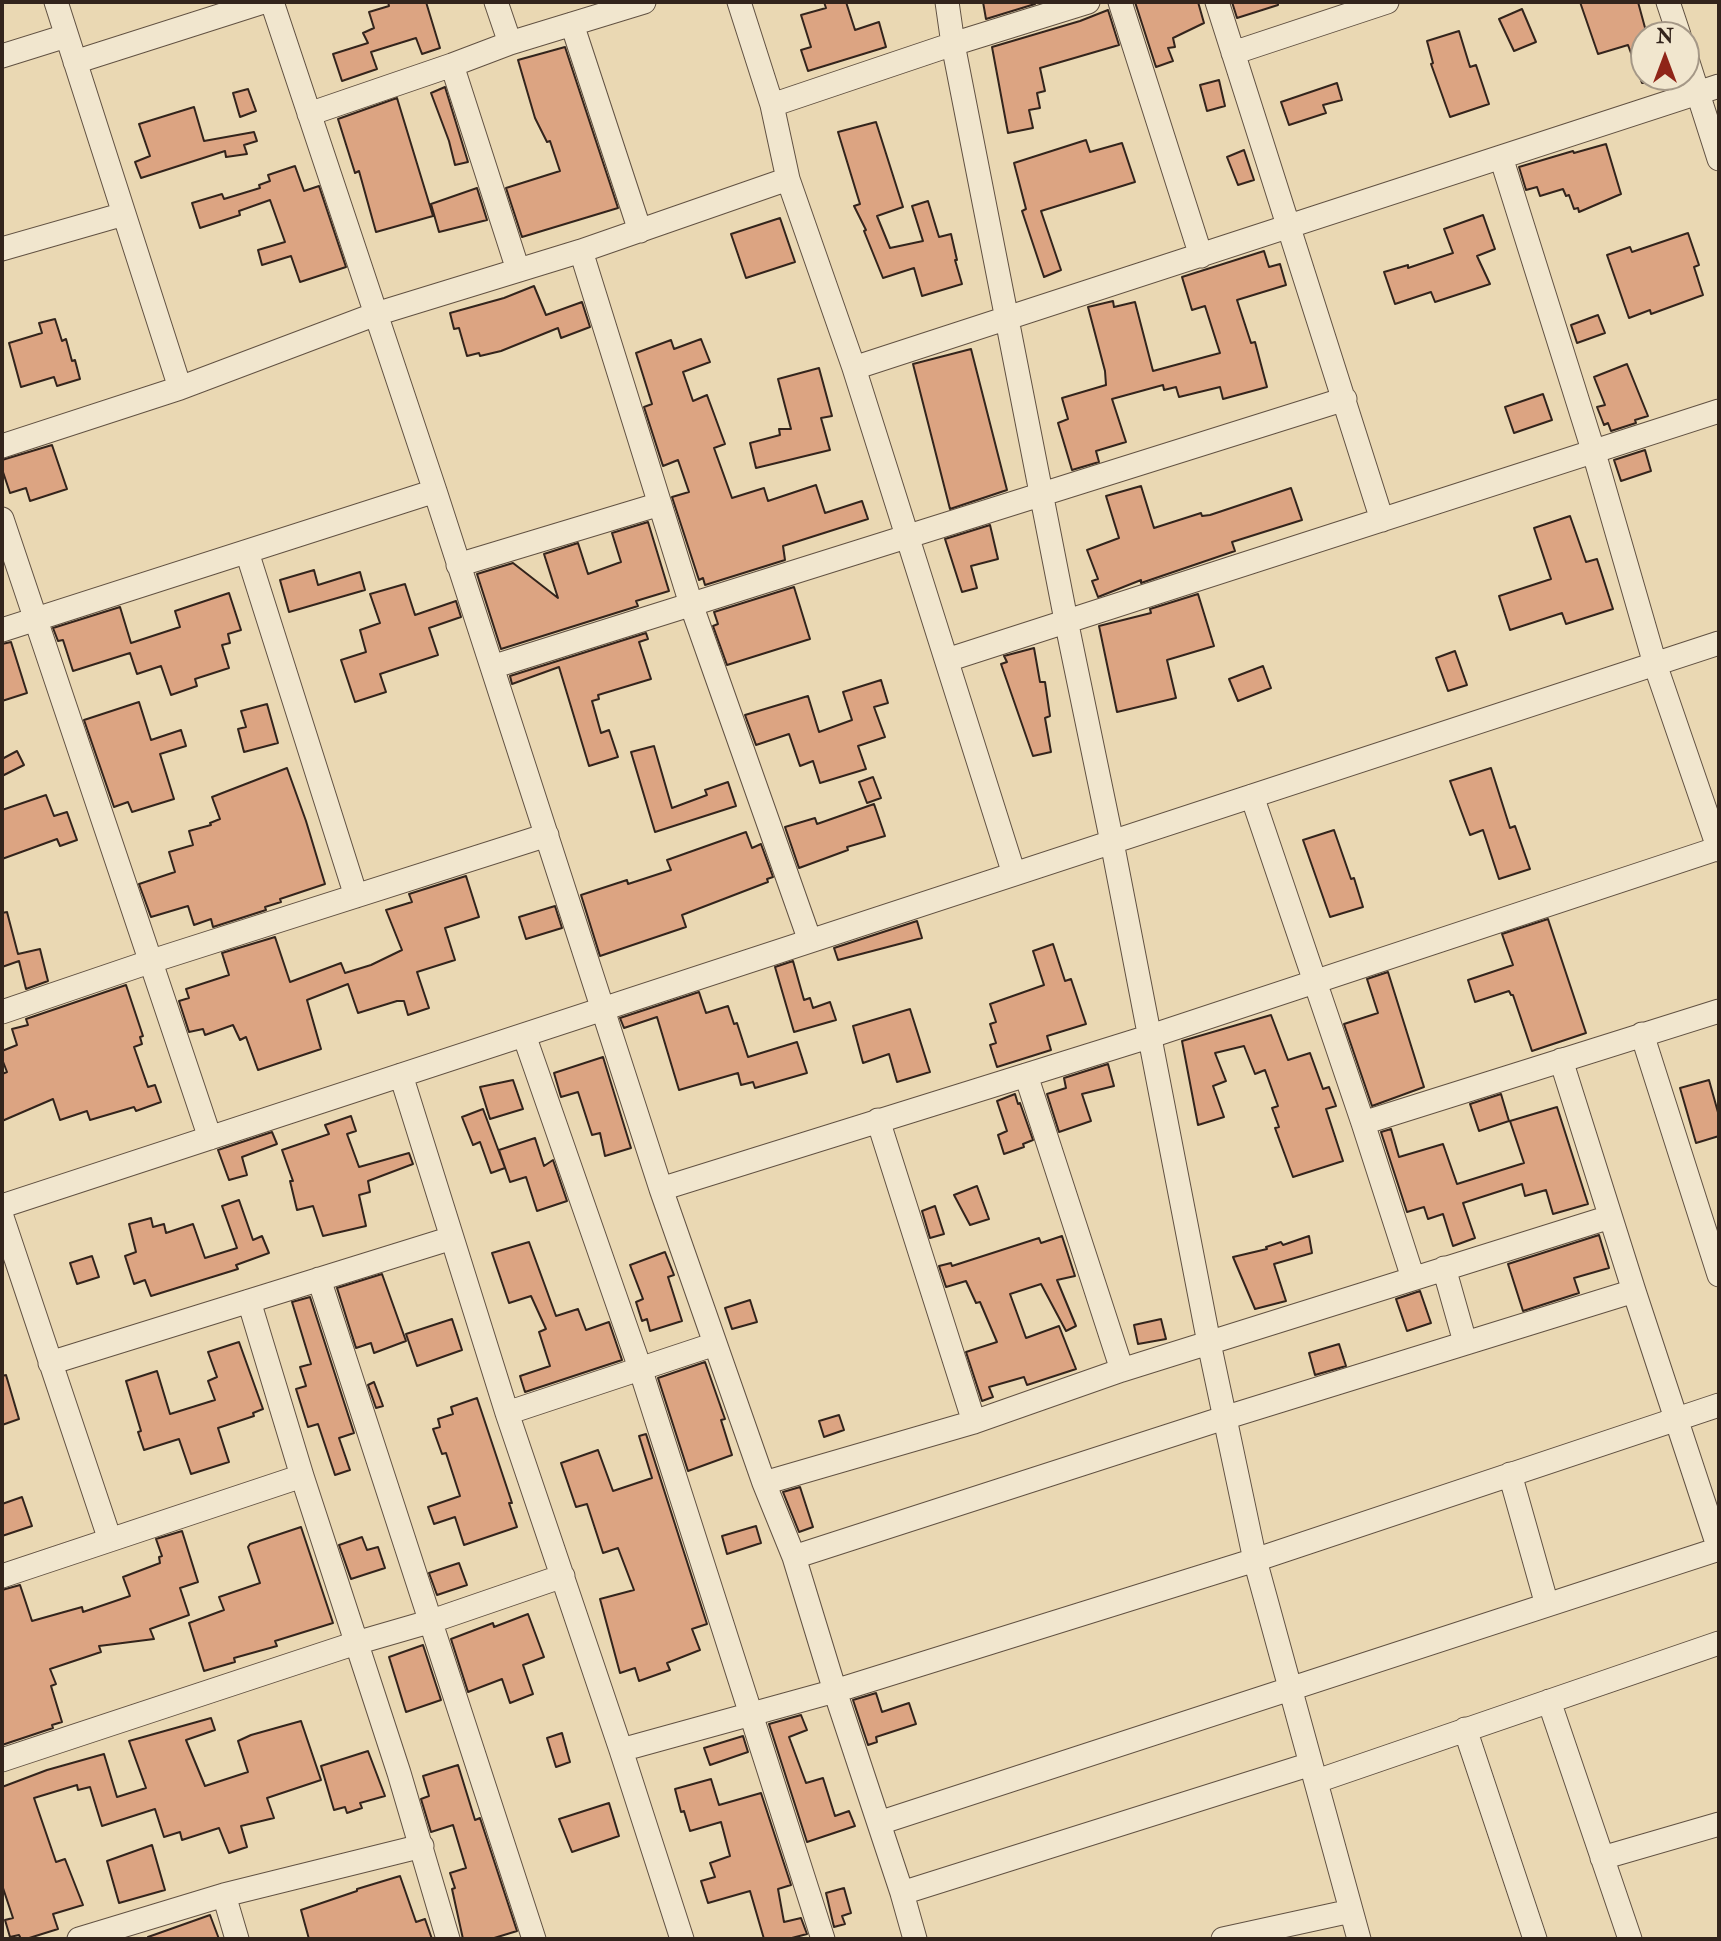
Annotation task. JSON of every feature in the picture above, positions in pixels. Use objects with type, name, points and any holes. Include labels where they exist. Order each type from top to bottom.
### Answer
[{"type":"street","points":[[55,2],[180,388]]},
{"type":"street","points":[[75,62],[263,2]]},
{"type":"street","points":[[272,2],[435,491],[661,1189],[764,1483],[794,1558],[915,1939]]},
{"type":"street","points":[[496,2],[510,43]]},
{"type":"street","points":[[309,114],[510,43],[644,2]]},
{"type":"street","points":[[739,2],[772,105],[788,179],[855,368],[1014,874]]},
{"type":"street","points":[[947,2],[953,44],[1224,1418],[1255,1560],[1359,1939]]},
{"type":"street","points":[[772,105],[1088,2]]},
{"type":"street","points":[[1120,2],[1200,256]]},
{"type":"street","points":[[1217,2],[1382,520]]},
{"type":"street","points":[[1233,53],[1387,2]]},
{"type":"street","points":[[1668,2],[1674,21]]},
{"type":"street","points":[[572,24],[640,231]]},
{"type":"street","points":[[2,56],[66,36]]},
{"type":"street","points":[[452,65],[518,270]]},
{"type":"street","points":[[855,368],[1708,89],[1719,159]]},
{"type":"street","points":[[661,1189],[1149,1037],[1719,849],[1655,664],[1594,453],[1501,157]]},
{"type":"street","points":[[2,446],[180,388],[376,314],[581,251],[788,179]]},
{"type":"street","points":[[2,249],[124,214]]},
{"type":"street","points":[[581,251],[691,604],[810,941]]},
{"type":"street","points":[[492,667],[1345,399]]},
{"type":"street","points":[[947,660],[1719,411]]},
{"type":"street","points":[[2,631],[435,491]]},
{"type":"street","points":[[458,565],[660,504]]},
{"type":"street","points":[[2,519],[210,1138]]},
{"type":"street","points":[[247,552],[356,896]]},
{"type":"street","points":[[2,1206],[1719,643]]},
{"type":"street","points":[[1252,796],[1413,1278]]},
{"type":"street","points":[[2,1012],[152,961],[547,835]]},
{"type":"street","points":[[1363,1123],[1719,1011]]},
{"type":"street","points":[[1642,1034],[1719,1275]]},
{"type":"street","points":[[524,1035],[640,1368],[823,1939]]},
{"type":"street","points":[[879,1823],[1719,1549],[1561,1060]]},
{"type":"street","points":[[401,1075],[507,1413],[682,1939]]},
{"type":"street","points":[[1026,1075],[1122,1370]]},
{"type":"street","points":[[878,1120],[974,1422]]},
{"type":"street","points":[[2,1217],[110,1540]]},
{"type":"street","points":[[764,1483],[974,1422],[1122,1370],[1610,1217]]},
{"type":"street","points":[[50,1363],[452,1238]]},
{"type":"street","points":[[1444,1268],[1465,1342]]},
{"type":"street","points":[[319,1279],[534,1939]]},
{"type":"street","points":[[794,1558],[1224,1418],[1634,1291]]},
{"type":"street","points":[[249,1301],[449,1939]]},
{"type":"street","points":[[507,1413],[715,1344]]},
{"type":"street","points":[[621,1750],[835,1691],[1255,1560],[1719,1405]]},
{"type":"street","points":[[1510,1474],[1547,1605]]},
{"type":"street","points":[[2,1576],[302,1476]]},
{"type":"street","points":[[2,1760],[563,1576]]},
{"type":"street","points":[[902,1893],[1465,1729],[1719,1643]]},
{"type":"street","points":[[1549,1700],[1630,1939]]},
{"type":"street","points":[[1465,1729],[1535,1939]]},
{"type":"street","points":[[1602,1858],[1719,1824]]},
{"type":"street","points":[[79,1939],[144,1929],[224,1895],[422,1846]]},
{"type":"street","points":[[224,1895],[237,1939]]},
{"type":"street","points":[[1223,1939],[1351,1911]]},
{"type":"building","points":[[388,2],[426,2],[440,48],[422,54],[416,38],[371,52],[377,69],[342,81],[333,54],[368,43],[363,33],[374,28],[369,12],[389,6]]},
{"type":"building","points":[[824,2],[846,2],[855,30],[879,22],[886,47],[808,71],[801,50],[811,47],[801,15],[826,8]]},
{"type":"building","points":[[983,2],[1034,2],[1035,4],[986,19]]},
{"type":"building","points":[[1135,2],[1198,2],[1204,23],[1173,38],[1175,47],[1168,48],[1173,61],[1156,67]]},
{"type":"building","points":[[1232,2],[1278,2],[1278,5],[1237,18]]},
{"type":"building","points":[[1580,2],[1638,2],[1643,21],[1630,21],[1630,50],[1628,45],[1598,54]]},
{"type":"building","points":[[1522,9],[1536,42],[1514,51],[1499,19]]},
{"type":"building","points":[[1108,10],[1119,45],[1040,68],[1045,91],[1037,93],[1040,108],[1029,110],[1033,128],[1008,133],[992,47]]},
{"type":"building","points":[[1459,31],[1470,67],[1476,65],[1489,104],[1450,117],[1431,64],[1433,63],[1427,41]]},
{"type":"building","points":[[565,47],[618,208],[522,237],[506,188],[560,171],[550,141],[547,142],[535,118],[518,60]]},
{"type":"building","points":[[1219,80],[1225,106],[1207,111],[1200,85]]},
{"type":"building","points":[[1337,83],[1342,100],[1323,105],[1326,113],[1289,125],[1281,102]]},
{"type":"building","points":[[445,87],[468,162],[455,165],[431,93]]},
{"type":"building","points":[[248,89],[256,111],[240,117],[233,93]]},
{"type":"building","points":[[397,98],[433,216],[376,232],[359,171],[355,173],[338,119]]},
{"type":"building","points":[[194,107],[204,141],[254,132],[257,141],[244,145],[247,154],[226,157],[225,151],[141,178],[135,162],[150,156],[139,124]]},
{"type":"building","points":[[876,122],[903,207],[877,216],[890,248],[923,241],[912,206],[928,201],[939,237],[951,234],[962,284],[922,296],[914,268],[883,278],[864,231],[866,230],[854,206],[860,204],[838,132]]},
{"type":"building","points":[[1086,140],[1090,152],[1122,143],[1135,182],[1041,211],[1061,270],[1044,277],[1022,211],[1026,209],[1014,163]]},
{"type":"building","points":[[1606,144],[1621,194],[1579,212],[1578,208],[1574,209],[1569,195],[1566,196],[1563,189],[1540,196],[1537,187],[1526,190],[1519,167]]},
{"type":"building","points":[[1244,150],[1254,180],[1238,185],[1227,157]]},
{"type":"building","points":[[295,166],[304,191],[319,186],[346,267],[300,282],[291,256],[262,265],[258,250],[285,242],[270,200],[239,211],[240,215],[200,228],[192,203],[222,194],[224,199],[260,188],[259,185],[270,181],[268,175]]},
{"type":"building","points":[[477,188],[487,220],[439,232],[431,204]]},
{"type":"building","points":[[1483,215],[1495,249],[1477,256],[1490,284],[1435,302],[1431,292],[1395,304],[1384,272],[1408,265],[1408,268],[1453,253],[1444,229]]},
{"type":"building","points":[[780,218],[795,262],[746,278],[731,234]]},
{"type":"building","points":[[1688,233],[1699,265],[1694,267],[1703,295],[1651,314],[1650,310],[1629,318],[1607,255],[1630,247],[1632,252]]},
{"type":"building","points":[[1264,251],[1269,267],[1280,264],[1286,285],[1237,300],[1251,343],[1255,342],[1267,387],[1223,399],[1220,387],[1179,397],[1176,387],[1164,390],[1163,385],[1112,399],[1126,442],[1096,451],[1099,462],[1072,470],[1058,423],[1068,419],[1062,398],[1106,385],[1105,371],[1088,307],[1113,301],[1114,307],[1135,302],[1153,371],[1220,353],[1205,306],[1192,310],[1182,277]]},
{"type":"building","points":[[534,286],[546,315],[582,302],[590,327],[561,338],[558,328],[501,351],[467,356],[459,328],[454,329],[450,313],[504,298]]},
{"type":"building","points":[[1598,315],[1605,333],[1577,343],[1571,325]]},
{"type":"building","points":[[55,319],[62,341],[66,339],[72,361],[75,360],[80,379],[57,386],[54,377],[21,387],[9,343],[42,333],[39,323]]},
{"type":"building","points":[[701,339],[710,362],[683,372],[693,401],[707,395],[725,444],[714,448],[732,498],[764,488],[768,501],[816,485],[825,513],[862,501],[868,519],[783,546],[785,560],[705,585],[703,578],[699,580],[672,497],[689,492],[678,460],[663,466],[644,407],[652,404],[636,353],[671,340],[674,349]]},
{"type":"building","points":[[971,349],[1007,490],[950,509],[913,364]]},
{"type":"building","points":[[1627,364],[1648,416],[1611,431],[1608,423],[1604,425],[1597,407],[1605,405],[1594,377]]},
{"type":"building","points":[[819,368],[832,416],[821,418],[830,450],[756,468],[750,443],[780,435],[779,429],[791,429],[778,379]]},
{"type":"building","points":[[1543,394],[1552,420],[1514,433],[1505,407]]},
{"type":"building","points":[[52,445],[67,489],[30,501],[26,488],[10,493],[2,469],[2,460]]},
{"type":"building","points":[[1645,450],[1651,471],[1621,481],[1614,460]]},
{"type":"building","points":[[1141,486],[1154,528],[1201,513],[1202,516],[1210,515],[1291,488],[1302,520],[1232,542],[1235,551],[1141,583],[1141,580],[1098,597],[1092,581],[1098,579],[1087,550],[1119,538],[1106,496]]},
{"type":"building","points":[[1570,516],[1586,562],[1597,559],[1613,609],[1566,624],[1562,613],[1510,630],[1499,596],[1551,579],[1534,528]]},
{"type":"building","points":[[648,522],[669,591],[636,601],[638,606],[501,649],[477,574],[513,563],[558,598],[544,554],[578,543],[588,574],[621,562],[612,533]]},
{"type":"building","points":[[990,525],[998,559],[971,566],[977,588],[962,592],[945,539]]},
{"type":"building","points":[[314,570],[318,585],[360,572],[365,590],[289,612],[280,580]]},
{"type":"building","points":[[405,584],[415,615],[456,601],[461,617],[429,628],[438,655],[380,674],[386,692],[355,702],[341,660],[366,652],[360,630],[380,623],[370,594]]},
{"type":"building","points":[[794,587],[810,639],[727,665],[713,626],[718,624],[714,612]]},
{"type":"building","points":[[229,593],[241,630],[228,634],[230,643],[222,645],[229,668],[195,679],[197,686],[171,695],[161,666],[137,674],[130,653],[73,671],[63,640],[58,641],[53,628],[120,607],[131,643],[180,627],[175,611]]},
{"type":"building","points":[[1198,594],[1214,646],[1167,660],[1176,698],[1117,712],[1099,626],[1151,613],[1150,609]]},
{"type":"building","points":[[646,633],[648,639],[639,642],[651,679],[598,695],[599,699],[592,701],[601,733],[609,730],[618,757],[589,766],[559,667],[512,684],[510,676]]},
{"type":"building","points":[[11,642],[27,693],[2,701],[2,644]]},
{"type":"building","points":[[1034,648],[1040,682],[1045,682],[1050,716],[1045,718],[1051,752],[1033,756],[1001,664],[1007,662],[1004,656]]},
{"type":"building","points":[[1455,651],[1467,685],[1448,691],[1436,658]]},
{"type":"building","points":[[1263,666],[1271,688],[1238,701],[1229,679]]},
{"type":"building","points":[[881,680],[888,703],[874,707],[885,737],[858,746],[866,769],[820,783],[813,761],[800,766],[789,734],[756,745],[745,715],[808,696],[819,732],[852,720],[843,692]]},
{"type":"building","points":[[139,702],[151,740],[181,730],[186,746],[160,754],[174,799],[132,812],[128,802],[114,807],[84,720]]},
{"type":"building","points":[[267,704],[278,743],[244,752],[238,729],[246,727],[241,711]]},
{"type":"building","points":[[654,746],[672,808],[707,795],[705,790],[728,782],[736,806],[655,832],[631,752]]},
{"type":"building","points":[[17,751],[24,765],[2,776],[2,759]]},
{"type":"building","points":[[287,768],[325,884],[280,899],[281,902],[265,907],[266,910],[213,927],[211,919],[194,925],[188,906],[151,917],[139,884],[175,872],[169,852],[193,845],[189,831],[211,825],[210,823],[220,819],[212,797]]},
{"type":"building","points":[[1491,768],[1510,828],[1515,826],[1530,869],[1499,879],[1483,830],[1470,835],[1450,781]]},
{"type":"building","points":[[873,777],[881,798],[867,803],[859,782]]},
{"type":"building","points":[[46,795],[54,816],[67,812],[77,840],[60,846],[57,839],[2,859],[2,810]]},
{"type":"building","points":[[874,804],[885,836],[847,847],[848,850],[799,868],[785,827],[815,818],[817,824]]},
{"type":"building","points":[[1334,830],[1363,907],[1330,917],[1303,840]]},
{"type":"building","points":[[746,832],[752,848],[761,844],[773,877],[767,879],[768,882],[682,915],[686,927],[600,956],[581,895],[627,880],[628,884],[671,870],[667,860]]},
{"type":"building","points":[[466,876],[479,917],[445,928],[455,960],[417,972],[429,1008],[408,1015],[404,1001],[397,1001],[358,1013],[348,984],[307,1000],[321,1049],[258,1070],[246,1037],[240,1040],[233,1025],[205,1035],[203,1029],[189,1032],[179,1001],[189,998],[186,989],[229,975],[222,953],[275,937],[290,982],[341,963],[345,973],[371,965],[402,950],[386,910],[412,902],[409,894]]},
{"type":"building","points":[[555,906],[562,928],[526,939],[519,917]]},
{"type":"building","points":[[7,912],[18,954],[40,949],[48,981],[26,989],[19,961],[2,967],[2,913]]},
{"type":"building","points":[[1548,919],[1586,1033],[1532,1051],[1513,995],[1509,991],[1475,1002],[1468,980],[1513,965],[1502,934]]},
{"type":"building","points":[[917,921],[922,938],[838,960],[834,948]]},
{"type":"building","points":[[1053,944],[1065,981],[1071,979],[1086,1024],[1047,1036],[1051,1050],[997,1067],[990,1045],[996,1043],[990,1024],[996,1022],[990,1004],[1044,985],[1033,951]]},
{"type":"building","points":[[793,961],[804,1000],[810,998],[813,1008],[830,1002],[836,1020],[794,1032],[775,967]]},
{"type":"building","points":[[1388,972],[1424,1087],[1372,1106],[1344,1024],[1378,1013],[1367,979]]},
{"type":"building","points":[[126,985],[143,1036],[140,1037],[142,1044],[134,1047],[148,1087],[155,1085],[161,1102],[136,1111],[134,1107],[90,1120],[87,1111],[60,1120],[53,1099],[2,1121],[2,1074],[7,1072],[2,1051],[17,1045],[12,1029],[28,1025],[26,1019]]},
{"type":"building","points":[[699,992],[706,1013],[728,1006],[734,1024],[737,1023],[748,1057],[797,1042],[807,1073],[755,1088],[753,1082],[741,1085],[738,1073],[679,1090],[657,1017],[624,1028],[620,1018]]},
{"type":"building","points":[[910,1009],[930,1072],[897,1082],[889,1054],[863,1063],[853,1026]]},
{"type":"building","points":[[1271,1015],[1288,1060],[1310,1053],[1323,1089],[1329,1087],[1336,1106],[1326,1109],[1343,1161],[1293,1177],[1275,1128],[1279,1127],[1272,1108],[1278,1106],[1265,1070],[1255,1074],[1244,1046],[1215,1053],[1226,1081],[1213,1086],[1224,1117],[1198,1125],[1182,1041]]},
{"type":"building","points":[[603,1057],[631,1148],[605,1156],[600,1133],[592,1135],[578,1092],[561,1097],[554,1073]]},
{"type":"building","points":[[1108,1064],[1114,1086],[1082,1094],[1091,1121],[1059,1132],[1047,1094],[1066,1088],[1064,1078]]},
{"type":"building","points":[[513,1080],[523,1109],[490,1119],[480,1087]]},
{"type":"building","points":[[1709,1080],[1719,1116],[1719,1136],[1696,1143],[1680,1088]]},
{"type":"building","points":[[1015,1094],[1033,1140],[1023,1144],[1024,1147],[1004,1154],[998,1135],[1007,1131],[997,1101]]},
{"type":"building","points":[[1501,1094],[1509,1121],[1479,1131],[1470,1104]]},
{"type":"building","points":[[1557,1107],[1588,1204],[1553,1214],[1546,1190],[1525,1196],[1522,1184],[1463,1203],[1475,1238],[1453,1246],[1443,1214],[1428,1219],[1424,1207],[1407,1212],[1381,1132],[1391,1129],[1399,1157],[1443,1144],[1457,1184],[1524,1163],[1510,1121]]},
{"type":"building","points":[[483,1109],[505,1168],[491,1173],[480,1142],[473,1145],[462,1117]]},
{"type":"building","points":[[351,1116],[356,1131],[347,1134],[359,1167],[409,1153],[413,1164],[368,1181],[370,1192],[359,1195],[366,1226],[323,1236],[313,1206],[297,1210],[290,1181],[293,1181],[282,1150],[329,1134],[325,1125]]},
{"type":"building","points":[[272,1132],[277,1144],[242,1157],[247,1175],[229,1180],[218,1150]]},
{"type":"building","points":[[535,1138],[544,1166],[553,1160],[567,1201],[537,1211],[526,1177],[510,1182],[499,1150]]},
{"type":"building","points":[[977,1186],[989,1219],[970,1225],[954,1195]]},
{"type":"building","points":[[239,1200],[253,1240],[262,1236],[269,1253],[236,1265],[238,1269],[151,1296],[145,1280],[134,1284],[125,1256],[136,1252],[129,1224],[151,1218],[153,1227],[164,1224],[166,1233],[193,1224],[205,1258],[237,1248],[222,1206]]},
{"type":"building","points":[[935,1206],[944,1234],[930,1238],[922,1211]]},
{"type":"building","points":[[1599,1235],[1609,1268],[1574,1278],[1579,1293],[1523,1311],[1508,1264]]},
{"type":"building","points":[[1062,1236],[1075,1276],[1057,1280],[1076,1326],[1066,1331],[1041,1284],[1010,1294],[1026,1338],[1059,1326],[1076,1369],[1027,1385],[1024,1377],[989,1387],[993,1397],[982,1401],[966,1352],[997,1342],[980,1302],[976,1303],[966,1281],[946,1287],[939,1266],[951,1263],[952,1266],[1039,1238],[1041,1243]]},
{"type":"building","points":[[1309,1236],[1312,1253],[1274,1264],[1286,1301],[1255,1309],[1233,1257]]},
{"type":"building","points":[[529,1242],[556,1316],[578,1309],[586,1330],[609,1322],[622,1360],[525,1392],[520,1376],[550,1366],[539,1332],[546,1329],[531,1296],[509,1303],[492,1253]]},
{"type":"building","points":[[665,1252],[674,1275],[668,1277],[682,1321],[650,1331],[647,1319],[642,1321],[636,1302],[643,1299],[630,1265]]},
{"type":"building","points":[[92,1256],[99,1277],[77,1284],[70,1263]]},
{"type":"building","points":[[382,1274],[406,1341],[374,1353],[371,1343],[356,1348],[337,1288]]},
{"type":"building","points":[[1420,1291],[1431,1323],[1407,1331],[1396,1299]]},
{"type":"building","points":[[310,1297],[354,1433],[339,1438],[350,1470],[335,1475],[318,1424],[308,1427],[296,1389],[306,1386],[300,1367],[311,1364],[292,1302]]},
{"type":"building","points":[[750,1300],[757,1322],[732,1329],[725,1308]]},
{"type":"building","points":[[452,1319],[462,1350],[417,1366],[406,1334]]},
{"type":"building","points":[[1161,1319],[1166,1339],[1138,1344],[1134,1325]]},
{"type":"building","points":[[239,1342],[263,1409],[253,1413],[254,1416],[218,1428],[229,1462],[191,1474],[179,1439],[144,1450],[126,1381],[157,1371],[170,1414],[215,1400],[208,1381],[217,1377],[208,1352]]},
{"type":"building","points":[[1339,1344],[1346,1366],[1315,1375],[1309,1353]]},
{"type":"building","points":[[705,1362],[725,1419],[721,1420],[732,1455],[688,1471],[658,1378]]},
{"type":"building","points":[[6,1375],[19,1419],[2,1425],[2,1376]]},
{"type":"building","points":[[374,1382],[383,1406],[376,1408],[368,1385]]},
{"type":"building","points":[[477,1398],[512,1503],[509,1503],[517,1527],[464,1545],[455,1517],[434,1524],[428,1507],[460,1496],[446,1453],[442,1454],[433,1429],[440,1427],[438,1419],[453,1414],[451,1407]]},
{"type":"building","points":[[839,1415],[844,1430],[824,1437],[819,1421]]},
{"type":"building","points":[[646,1434],[707,1624],[692,1629],[700,1650],[667,1663],[670,1670],[639,1681],[635,1668],[620,1673],[600,1599],[634,1590],[618,1548],[603,1553],[587,1504],[576,1507],[561,1463],[598,1450],[613,1491],[652,1478],[639,1436]]},
{"type":"building","points":[[800,1487],[813,1527],[799,1532],[783,1492]]},
{"type":"building","points":[[22,1497],[32,1526],[2,1536],[2,1504]]},
{"type":"building","points":[[756,1526],[761,1543],[727,1554],[722,1536]]},
{"type":"building","points":[[301,1527],[333,1623],[275,1641],[277,1646],[234,1658],[235,1662],[204,1671],[189,1623],[224,1610],[219,1597],[260,1583],[248,1547],[250,1544]]},
{"type":"building","points":[[182,1531],[198,1582],[180,1588],[189,1615],[150,1629],[154,1639],[99,1646],[101,1652],[50,1669],[56,1684],[51,1686],[62,1722],[52,1725],[53,1728],[2,1745],[2,1590],[20,1585],[32,1621],[82,1607],[83,1612],[130,1596],[123,1577],[160,1563],[159,1557],[162,1556],[156,1539]]},
{"type":"building","points":[[362,1537],[367,1550],[378,1547],[385,1568],[351,1579],[339,1545]]},
{"type":"building","points":[[459,1563],[467,1585],[437,1595],[429,1573]]},
{"type":"building","points":[[528,1614],[544,1657],[523,1665],[533,1694],[510,1703],[502,1679],[468,1692],[451,1639],[493,1623],[494,1627]]},
{"type":"building","points":[[423,1645],[441,1700],[406,1712],[389,1657]]},
{"type":"building","points":[[876,1693],[882,1712],[909,1703],[916,1724],[876,1737],[877,1742],[868,1745],[853,1700]]},
{"type":"building","points":[[801,1715],[807,1730],[789,1737],[806,1783],[823,1778],[835,1816],[849,1811],[855,1826],[807,1842],[769,1724]]},
{"type":"building","points":[[211,1718],[215,1730],[186,1740],[205,1786],[248,1772],[238,1741],[301,1721],[321,1780],[267,1798],[274,1818],[241,1826],[247,1847],[229,1853],[219,1828],[182,1840],[180,1832],[164,1837],[155,1809],[102,1826],[90,1787],[78,1790],[77,1785],[34,1798],[56,1862],[65,1859],[83,1905],[53,1914],[58,1929],[26,1939],[21,1939],[19,1935],[10,1937],[5,1920],[13,1918],[2,1885],[2,1787],[47,1770],[104,1754],[117,1797],[146,1788],[129,1741]]},
{"type":"building","points":[[562,1733],[570,1762],[556,1767],[547,1738]]},
{"type":"building","points":[[743,1736],[748,1752],[710,1765],[704,1748]]},
{"type":"building","points":[[368,1751],[385,1796],[360,1803],[362,1808],[347,1813],[345,1807],[334,1810],[321,1766]]},
{"type":"building","points":[[458,1765],[475,1820],[480,1818],[517,1931],[491,1939],[463,1939],[450,1873],[466,1868],[453,1825],[431,1832],[421,1799],[429,1796],[423,1776]]},
{"type":"building","points":[[711,1779],[719,1805],[761,1793],[791,1885],[778,1889],[784,1922],[801,1918],[807,1934],[788,1939],[764,1939],[750,1891],[708,1903],[701,1881],[715,1877],[710,1863],[730,1856],[721,1822],[690,1831],[675,1789]]},
{"type":"building","points":[[609,1803],[619,1836],[572,1852],[559,1819]]},
{"type":"building","points":[[152,1845],[165,1890],[119,1903],[107,1861]]},
{"type":"building","points":[[400,1876],[416,1922],[425,1919],[432,1939],[309,1939],[301,1910]]},
{"type":"building","points":[[844,1888],[851,1913],[842,1916],[845,1924],[834,1927],[826,1893]]},
{"type":"building","points":[[210,1915],[219,1939],[148,1937]]}]
